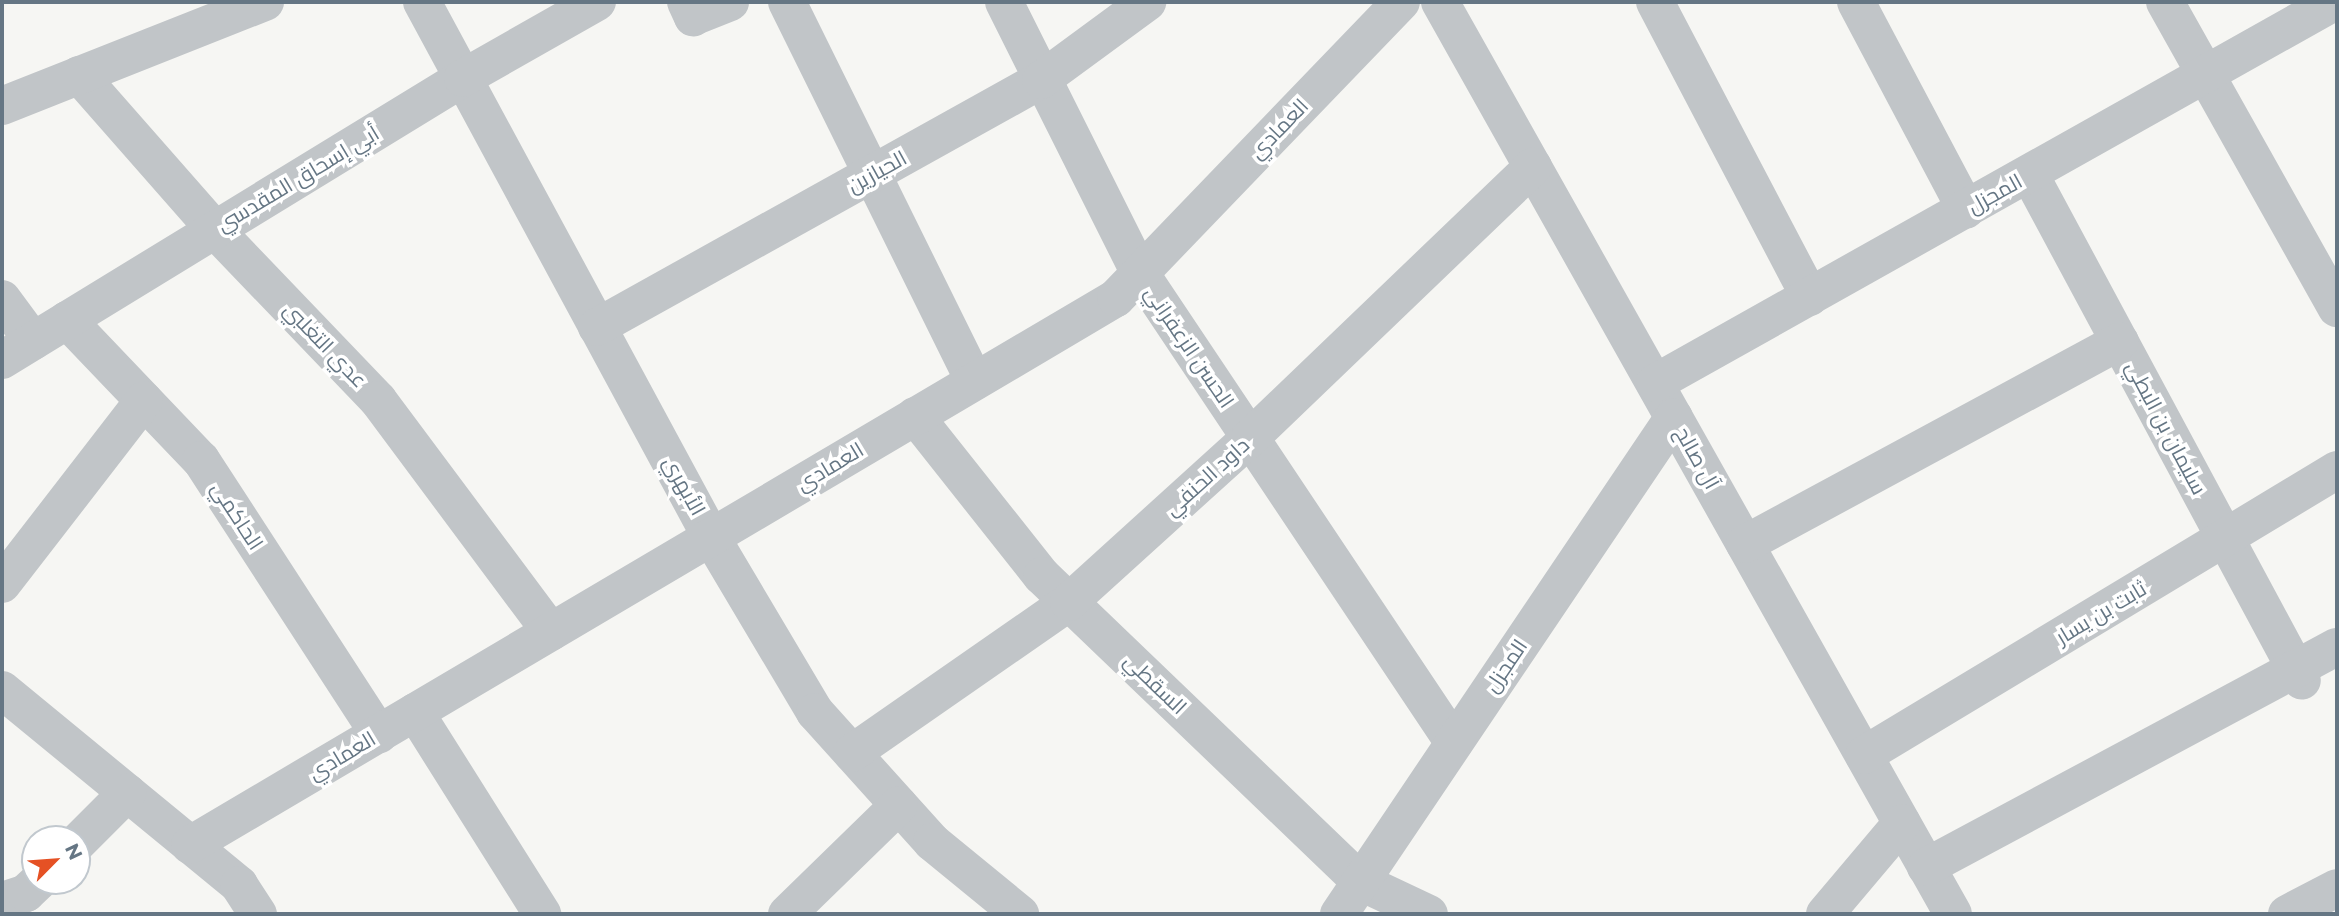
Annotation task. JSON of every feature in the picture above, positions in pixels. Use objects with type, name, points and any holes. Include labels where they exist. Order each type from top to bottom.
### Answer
[{"type":"street","points":[[2,106],[265,2]]},
{"type":"street","name":"الأبهري","points":[[422,2],[711,537],[815,712],[932,842],[997,908]]},
{"type":"street","name":"أبي إسحاق المقدسي","points":[[17,350],[463,78],[597,2]]},
{"type":"street","points":[[689,9],[730,2]]},
{"type":"street","points":[[787,2],[974,382]]},
{"type":"street","name":"الحسن الزعفراني","points":[[1004,2],[1140,273],[1454,743]]},
{"type":"street","name":"الحيازين","points":[[597,327],[1041,80],[1147,2]]},
{"type":"street","name":"العمادي","points":[[190,845],[1116,298],[1401,2]]},
{"type":"street","name":"آل صالح","points":[[1440,2],[1953,914]]},
{"type":"street","points":[[1654,2],[1810,297]]},
{"type":"street","points":[[1856,2],[1966,210]]},
{"type":"street","points":[[2165,2],[2337,308]]},
{"type":"street","name":"المجزل","points":[[1655,383],[2207,76],[2334,2]]},
{"type":"street","name":"عدي التغلبي","points":[[79,75],[215,230],[378,400],[551,632]]},
{"type":"street","name":"داود الحنفي","points":[[852,753],[1069,601],[1250,438],[1533,167]]},
{"type":"street","name":"سليمان بن البطي","points":[[2030,175],[2299,675]]},
{"type":"street","points":[[2,299],[17,350]]},
{"type":"street","name":"الحاكمي","points":[[67,320],[201,460],[379,734]]},
{"type":"street","points":[[1745,544],[2120,341]]},
{"type":"street","points":[[2,584],[144,400]]},
{"type":"street","name":"السقطي","points":[[915,416],[1042,576],[1360,882],[1429,914]]},
{"type":"street","name":"المجزل","points":[[1339,914],[1674,417]]},
{"type":"street","name":"ثابت بن يسار","points":[[1864,755],[2337,470]]},
{"type":"street","points":[[1926,867],[2299,675],[2337,647]]},
{"type":"street","points":[[2,690],[239,885],[258,914]]},
{"type":"street","points":[[415,712],[542,914]]},
{"type":"street","points":[[91,829],[127,793]]},
{"type":"street","points":[[787,914],[899,805]]},
{"type":"street","points":[[1825,914],[1902,823]]},
{"type":"street","points":[[2287,914],[2337,888]]},
{"type":"street","points":[[2,901],[21,895]]}]
